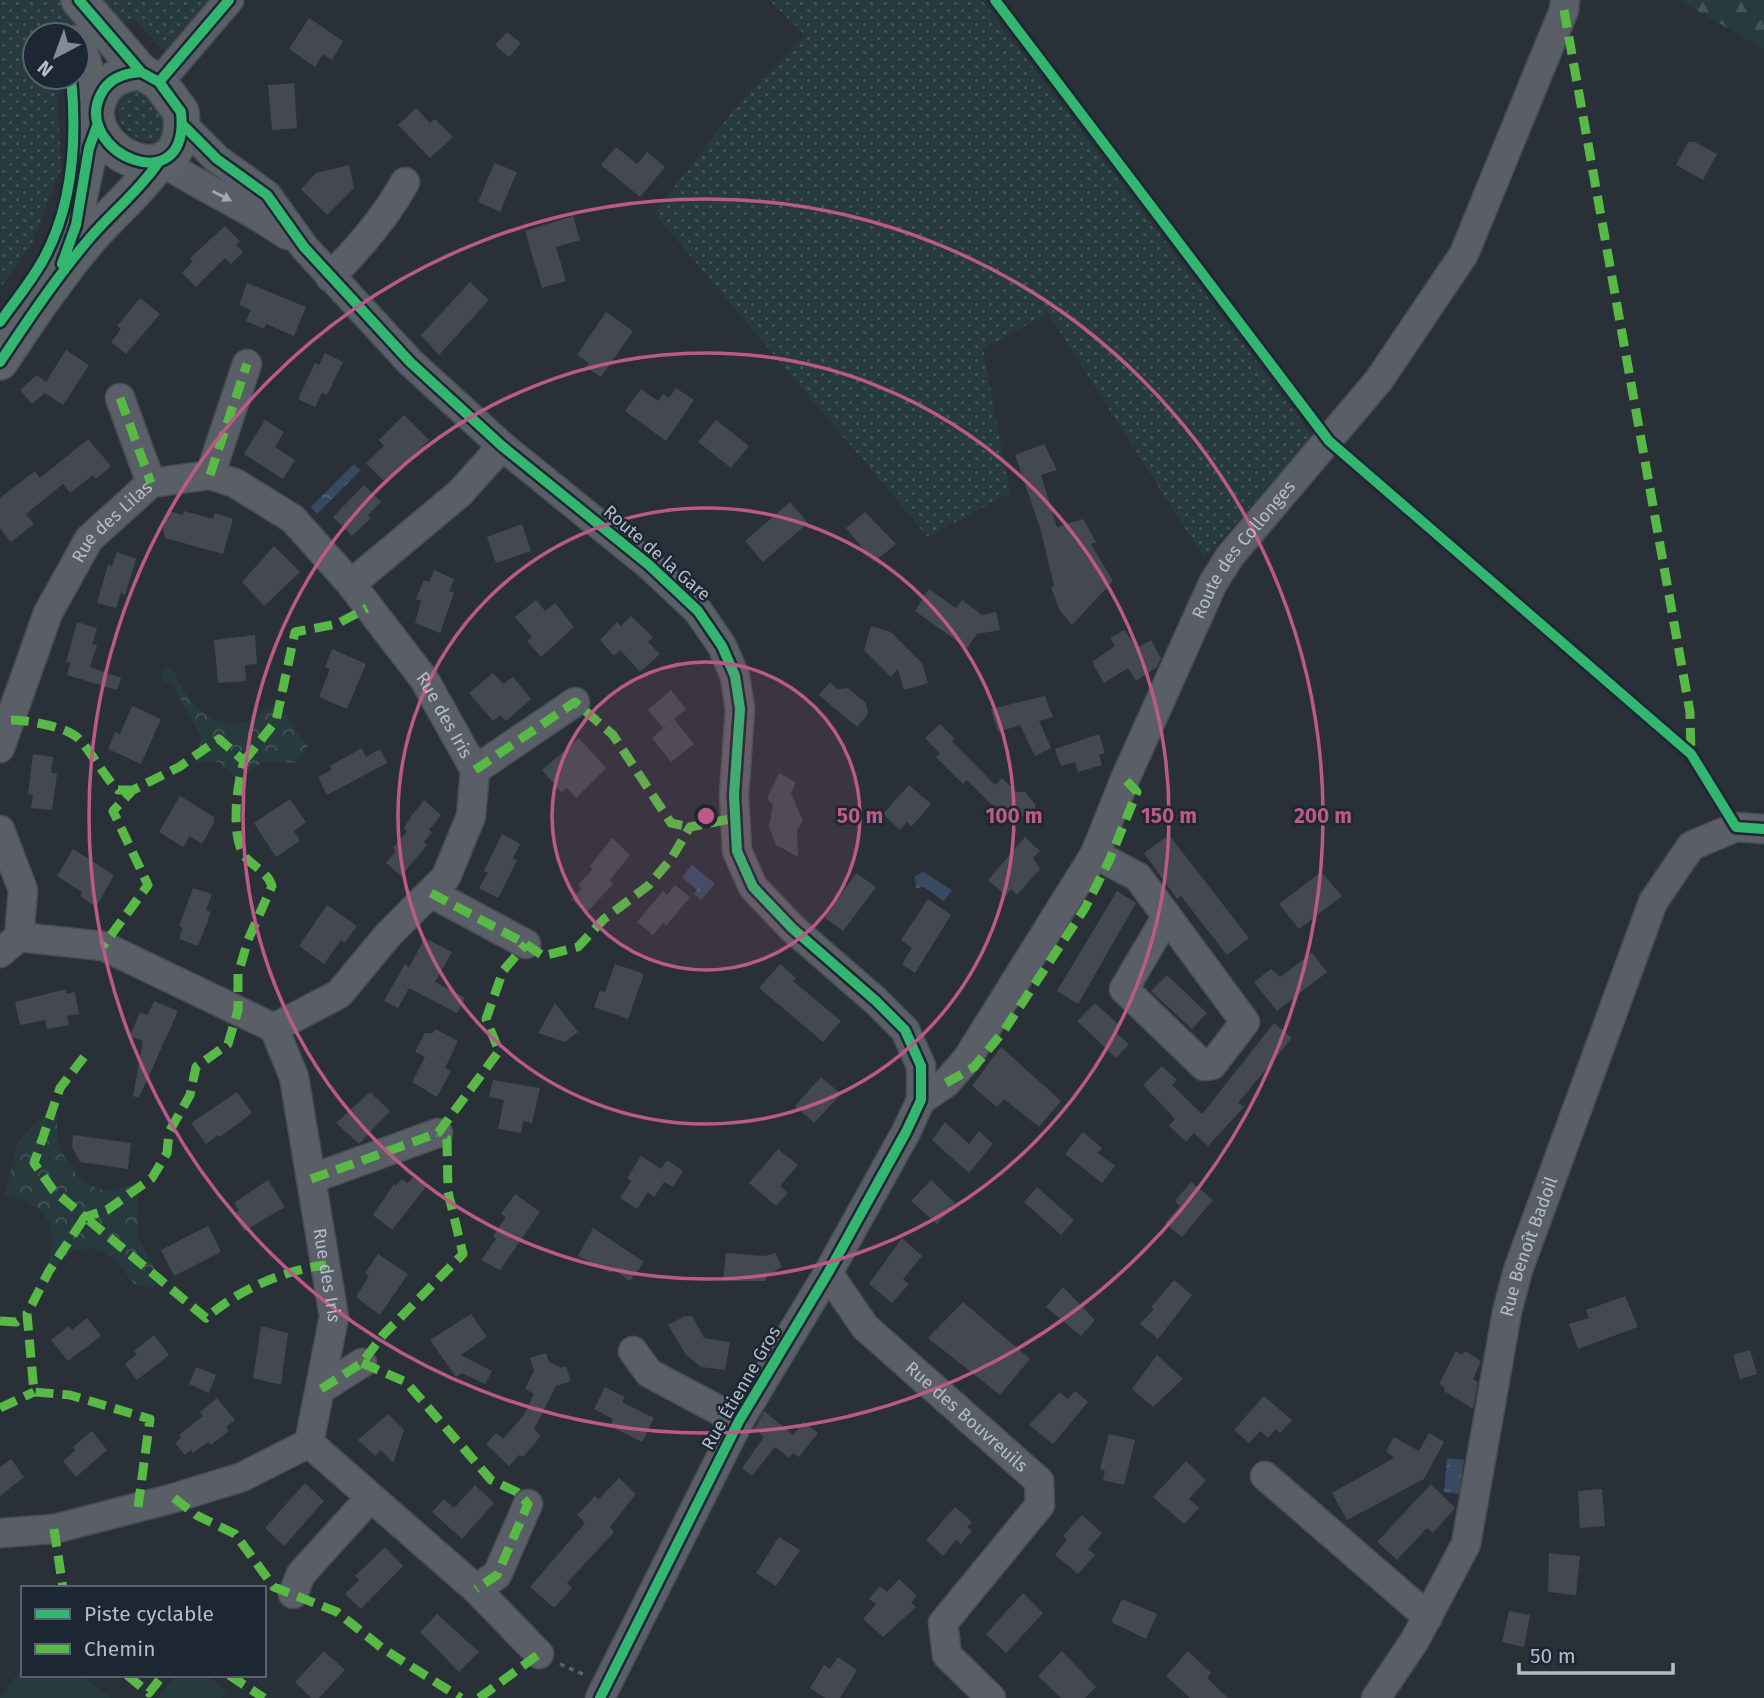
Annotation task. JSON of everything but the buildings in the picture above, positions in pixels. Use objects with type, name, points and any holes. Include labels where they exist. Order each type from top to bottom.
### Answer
[{"type":"main road","points":[[57,0],[67,21]]},
{"type":"main road","name":"Route de la Gare","points":[[79,0],[174,99],[181,112],[183,125]]},
{"type":"main road","points":[[59,275],[76,225],[96,115],[112,80],[125,73],[150,77]]},
{"type":"main road","name":"Route de la Gare","points":[[90,91],[96,115],[121,154],[138,163],[160,163]]},
{"type":"main road","points":[[0,362],[59,275],[120,203],[142,186],[180,138],[183,125]]},
{"type":"street","points":[[150,77],[229,0]]},
{"type":"street","name":"Route des Collonges","points":[[921,1100],[946,1083],[967,1059],[1095,854],[1213,583],[1230,556],[1379,380],[1464,254],[1564,10],[1565,0]]},
{"type":"street","name":"Route de la Gare","points":[[183,125],[217,159],[267,195],[304,247],[410,362],[502,446],[649,565],[698,611],[722,646],[735,676],[740,709],[734,794],[737,851],[753,887],[792,928],[905,1030],[921,1066],[921,1100]]},
{"type":"street","name":"Route de la Gare","points":[[160,163],[259,215],[304,247]]},
{"type":"street","points":[[330,277],[354,253],[396,200],[405,182]]},
{"type":"street","points":[[210,475],[247,364]]},
{"type":"street","points":[[120,398],[150,483]]},
{"type":"street","points":[[351,584],[460,494],[502,446]]},
{"type":"street","name":"Rue des Lilas","points":[[0,748],[48,613],[89,539],[150,483],[210,475],[235,483],[293,519],[351,584]]},
{"type":"street","name":"Rue des Iris","points":[[309,1443],[334,1317],[294,1077],[263,1023],[339,994],[388,935],[446,877],[471,816],[475,770],[424,679],[351,584]]},
{"type":"street","points":[[475,770],[575,702]]},
{"type":"street","name":"Rue Benoît Badoil","points":[[1376,1698],[1428,1617],[1466,1544],[1507,1312],[1518,1270],[1653,902],[1691,846],[1736,827],[1764,830]]},
{"type":"street","points":[[0,830],[23,890],[10,945],[103,946],[263,1023]]},
{"type":"street","points":[[1095,854],[1138,877],[1167,916],[1245,1022],[1212,1065],[1204,1066],[1124,989],[1167,916]]},
{"type":"street","points":[[430,893],[526,944]]},
{"type":"street","name":"Rue Étienne Gros","points":[[603,1691],[739,1421],[828,1273],[921,1100]]},
{"type":"street","points":[[311,1179],[438,1133]]},
{"type":"street","name":"Rue des Bouvreuils","points":[[828,1273],[865,1326],[1039,1481],[1041,1505],[943,1623],[947,1655],[991,1698]]},
{"type":"street","points":[[633,1351],[649,1373],[739,1421]]},
{"type":"street","points":[[321,1389],[362,1363]]},
{"type":"street","points":[[0,1533],[54,1529],[174,1498],[242,1477],[309,1443],[476,1589],[539,1654]]},
{"type":"street","points":[[1265,1476],[1428,1617]]},
{"type":"street","points":[[293,1594],[301,1574],[370,1498]]},
{"type":"street","points":[[476,1589],[497,1576],[528,1504]]},
{"type":"path","points":[[539,1654],[603,1691]]},
{"type":"green space","points":[[0,0],[212,0],[164,51],[132,17],[91,54],[91,21],[21,21],[21,91],[57,91],[61,168],[30,248],[0,288]]},
{"type":"green space","points":[[769,0],[982,0],[1313,436],[1204,558],[1048,313],[983,349],[1010,493],[928,537],[654,213],[740,102],[805,35]]},
{"type":"green space","points":[[1679,0],[1764,0],[1764,49]]},
{"type":"green space","points":[[140,88],[170,117],[159,142],[150,142],[132,135],[120,121],[118,104],[121,94]]},
{"type":"green space","points":[[170,666],[190,699],[211,718],[221,722],[241,723],[260,714],[268,705],[286,711],[294,729],[308,746],[296,763],[278,761],[259,765],[240,782],[219,762],[196,762],[201,737],[171,682],[163,681],[160,670]]},
{"type":"green space","points":[[48,1110],[56,1113],[59,1148],[81,1181],[105,1191],[132,1186],[138,1191],[138,1236],[160,1279],[153,1288],[134,1284],[115,1259],[94,1247],[72,1251],[56,1266],[49,1262],[52,1236],[45,1217],[30,1204],[5,1194],[18,1142]]},
{"type":"green space","points":[[21,1669],[21,1677],[84,1677],[111,1698],[0,1698]]},
{"type":"green space","points":[[174,1677],[209,1677],[227,1691],[222,1698],[158,1698]]},
{"type":"water","points":[[354,464],[361,470],[317,514],[311,507]]},
{"type":"water","points":[[692,865],[715,884],[701,900],[694,894],[697,890],[682,877]]},
{"type":"water","points":[[923,872],[952,890],[944,901],[924,887],[916,888],[915,876]]},
{"type":"water","points":[[1447,1458],[1464,1460],[1459,1494],[1444,1492]]},
{"type":"marked path","points":[[1564,10],[1690,712],[1691,754]]},
{"type":"marked path","points":[[210,475],[247,364]]},
{"type":"marked path","points":[[120,398],[151,483]]},
{"type":"marked path","points":[[244,761],[276,721],[295,632],[337,624],[367,608]]},
{"type":"marked path","points":[[475,770],[575,702],[613,735],[671,823],[690,827]]},
{"type":"marked path","points":[[11,720],[43,724],[74,735],[84,744],[118,790],[133,790]]},
{"type":"marked path","points":[[84,1057],[60,1088],[34,1163],[53,1190],[85,1217],[107,1210],[152,1178],[167,1153],[169,1132],[190,1095],[196,1067],[228,1044],[238,1010],[238,974],[248,940],[272,886],[268,878],[241,850],[236,812],[244,761],[219,739],[179,767],[133,790],[113,811],[148,885],[103,946]]},
{"type":"marked path","points":[[946,1083],[974,1067],[1003,1032],[1085,908],[1109,861],[1137,792],[1125,779]]},
{"type":"marked path","points":[[431,893],[526,944],[543,956],[578,947],[604,919],[649,885],[671,859],[690,827],[735,818]]},
{"type":"marked path","points":[[311,1179],[438,1133],[499,1051],[486,1019],[503,971],[526,944]]},
{"type":"marked path","points":[[321,1389],[362,1363],[383,1335],[463,1254],[448,1192],[447,1139],[438,1133]]},
{"type":"marked path","points":[[138,1507],[150,1419],[70,1395],[34,1392],[27,1314],[49,1271],[85,1217],[206,1318],[232,1299],[262,1283],[294,1271],[326,1265]]},
{"type":"marked path","points":[[0,1321],[16,1322],[27,1314]]},
{"type":"marked path","points":[[362,1363],[406,1382],[491,1480],[517,1492],[528,1504],[497,1575],[476,1589]]},
{"type":"marked path","points":[[0,1408],[34,1392]]},
{"type":"marked path","points":[[174,1498],[196,1515],[235,1534],[274,1587],[337,1612],[382,1648],[461,1698]]},
{"type":"marked path","points":[[54,1529],[63,1586]]},
{"type":"marked path","points":[[479,1698],[539,1654]]},
{"type":"marked path","points":[[129,1677],[149,1693],[161,1677]]},
{"type":"marked path","points":[[232,1677],[264,1698]]},
{"type":"cycle path","points":[[79,0],[141,72]]},
{"type":"cycle path","points":[[159,82],[229,0]]},
{"type":"cycle path","points":[[995,0],[1329,441],[1691,754],[1736,827],[1764,829]]},
{"type":"cycle path","points":[[141,72],[159,82],[181,112],[179,140],[168,157],[152,162],[134,160],[116,150],[102,134],[96,115],[101,94],[108,84],[123,75],[141,72]]},
{"type":"cycle path","points":[[0,322],[38,268],[61,217],[73,147],[72,91]]},
{"type":"cycle path","points":[[183,125],[217,159],[267,195],[304,247],[410,362],[502,446],[649,565],[698,611],[722,646],[735,676],[740,709],[734,795],[737,851],[753,887],[792,928],[905,1030],[921,1066],[921,1100],[906,1132],[828,1273],[739,1421],[600,1698]]},
{"type":"cycle path","points":[[62,264],[76,225],[89,148],[97,126]]},
{"type":"cycle path","points":[[0,362],[77,254],[158,163]]}]
